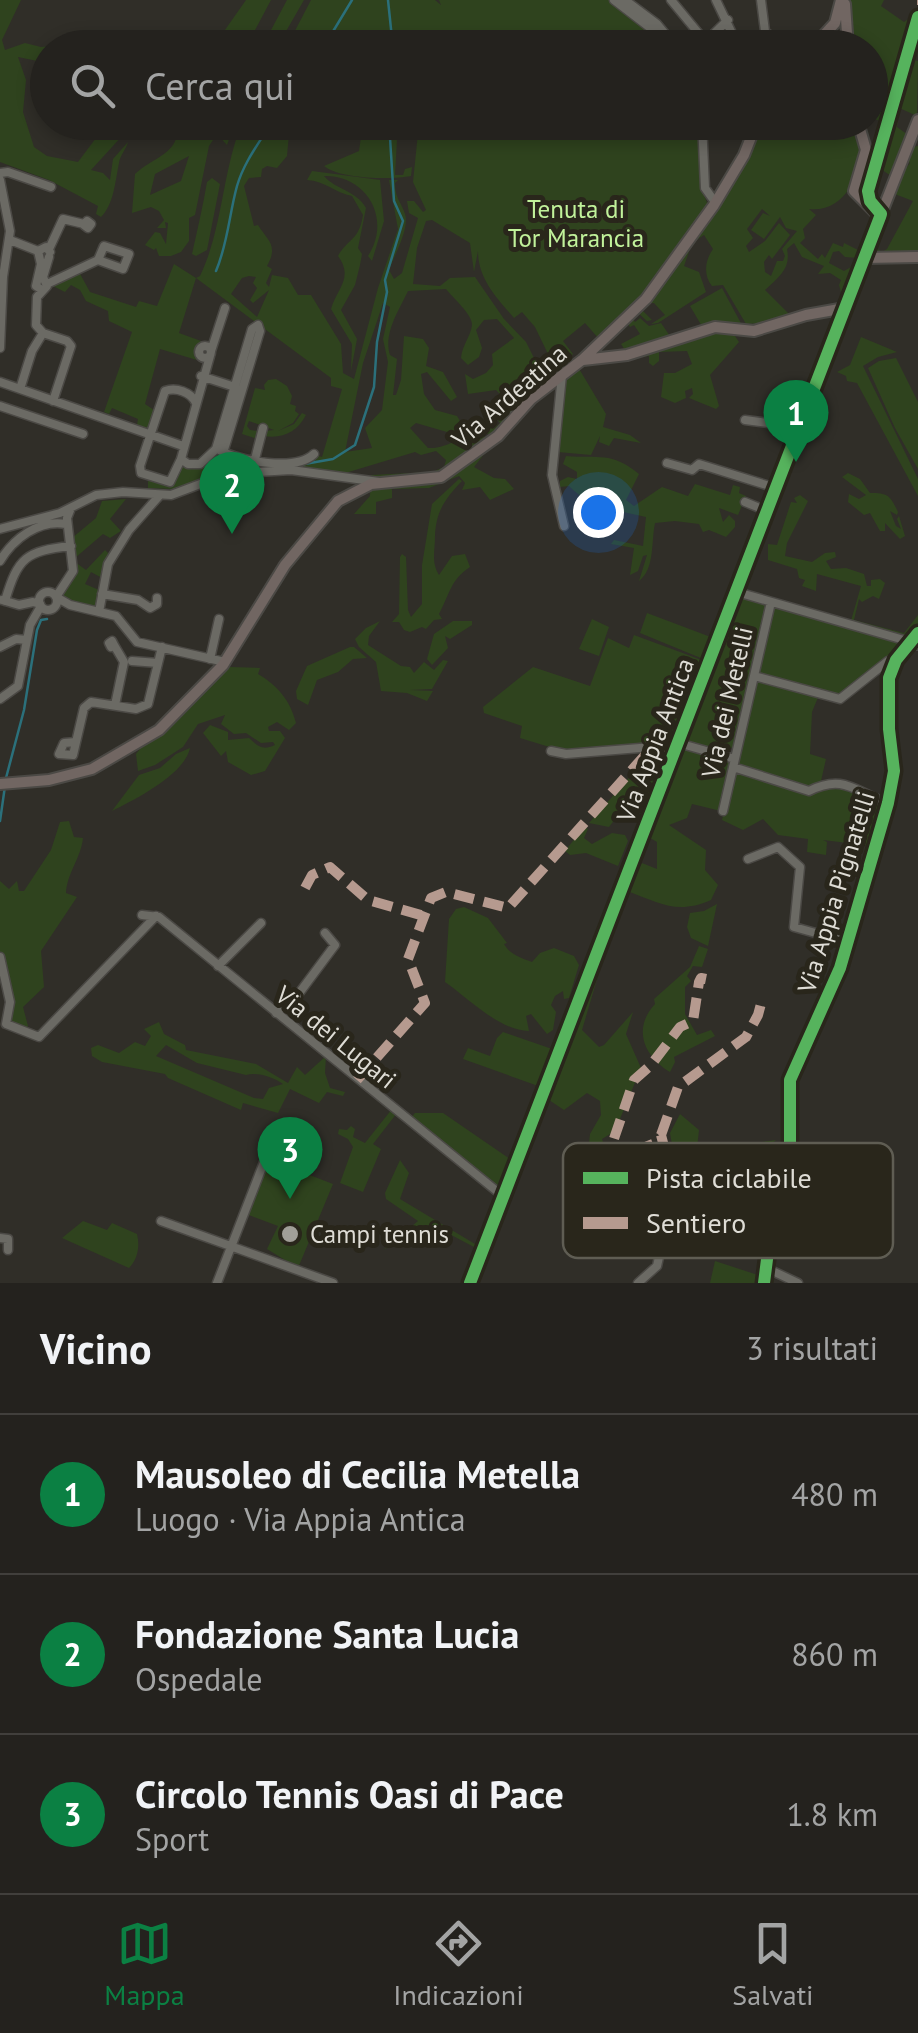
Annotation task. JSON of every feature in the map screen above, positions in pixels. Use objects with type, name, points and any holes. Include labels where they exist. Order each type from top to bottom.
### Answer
[{"type":"main road","points":[[828,30],[835,22],[842,0]]},
{"type":"main road","points":[[842,0],[846,30]]},
{"type":"main road","name":"Via Appia Antica","points":[[880,217],[918,120]]},
{"type":"main road","name":"Via Ardeatina","points":[[3,783],[60,778],[105,764],[159,730],[218,662],[318,521],[342,497],[362,487],[428,480],[453,470],[498,436],[530,399],[582,360],[641,304],[716,202],[749,140]]},
{"type":"main road","points":[[863,140],[866,149],[854,192],[880,217]]},
{"type":"main road","points":[[864,258],[918,258]]},
{"type":"main road","name":"Via Appia Antica","points":[[845,308],[864,258]]},
{"type":"main road","points":[[582,360],[627,355],[719,326],[754,331],[845,308]]},
{"type":"street","points":[[614,0],[642,18]]},
{"type":"street","points":[[625,0],[654,30]]},
{"type":"street","points":[[671,0],[692,30]]},
{"type":"street","points":[[716,0],[732,30]]},
{"type":"street","points":[[761,0],[765,30]]},
{"type":"street","points":[[717,30],[728,20]]},
{"type":"street","points":[[703,140],[705,188],[716,202]]},
{"type":"street","points":[[0,348],[4,272],[10,240],[9,214],[0,176],[8,172],[51,188]]},
{"type":"street","name":"Via Appia Antica","points":[[864,258],[880,217]]},
{"type":"street","points":[[20,389],[32,351],[44,254],[63,218],[84,224]]},
{"type":"street","points":[[10,240],[44,254]]},
{"type":"street","points":[[42,284],[98,260]]},
{"type":"street","points":[[140,474],[170,482],[184,445],[193,399],[225,308]]},
{"type":"street","name":"Via Appia Antica","points":[[470,1283],[845,308]]},
{"type":"street","points":[[34,311],[36,326],[71,346],[53,401]]},
{"type":"street","points":[[32,351],[44,333]]},
{"type":"street","points":[[180,459],[200,464],[218,451],[250,352],[235,394]]},
{"type":"street","points":[[562,375],[552,475],[564,526]]},
{"type":"street","points":[[203,378],[235,394]]},
{"type":"street","points":[[0,382],[112,417],[184,445]]},
{"type":"street","points":[[136,493],[139,470],[164,391],[172,389],[193,399]]},
{"type":"street","points":[[0,406],[84,434]]},
{"type":"street","points":[[96,414],[104,408]]},
{"type":"street","points":[[745,420],[800,428]]},
{"type":"street","points":[[254,463],[264,428]]},
{"type":"street","points":[[218,451],[254,463],[308,460],[314,454]]},
{"type":"street","points":[[236,458],[241,473]]},
{"type":"street","points":[[667,463],[692,470],[700,464],[776,488]]},
{"type":"street","points":[[0,530],[60,513],[99,494],[176,494],[241,473],[288,470],[383,482]]},
{"type":"street","points":[[100,612],[110,560],[128,531],[159,496]]},
{"type":"street","points":[[745,502],[768,511]]},
{"type":"street","points":[[69,542],[67,516],[72,508]]},
{"type":"street","points":[[0,699],[18,685],[27,640],[40,605],[73,572],[66,524],[60,513]]},
{"type":"street","points":[[0,561],[25,534],[56,522],[66,524]]},
{"type":"street","points":[[69,542],[34,552],[14,570],[2,600],[20,606],[52,595],[72,605],[117,617],[134,640],[218,662],[219,619]]},
{"type":"street","points":[[736,592],[913,642]]},
{"type":"street","points":[[102,594],[139,600],[150,608],[158,604],[158,598]]},
{"type":"street","points":[[52,595],[53,609]]},
{"type":"street","points":[[28,602],[53,609]]},
{"type":"street","name":"Via dei Metelli","points":[[723,811],[771,602]]},
{"type":"street","points":[[34,619],[72,605]]},
{"type":"street","points":[[0,647],[16,638],[27,640]]},
{"type":"street","points":[[754,676],[840,699],[888,661],[896,660],[913,642]]},
{"type":"street","points":[[114,645],[124,662],[115,705]]},
{"type":"street","points":[[76,742],[85,706],[94,701],[136,709],[147,706],[162,648]]},
{"type":"street","name":"Via Appia Pignatelli","points":[[790,1143],[790,1080],[839,972],[888,802],[894,771],[889,684],[896,660]]},
{"type":"street","points":[[132,661],[158,663]]},
{"type":"street","points":[[551,751],[566,754],[677,744],[809,791],[824,784],[845,783],[888,802]]},
{"type":"street","points":[[748,859],[758,858],[778,846],[794,858],[801,875],[794,927],[848,942]]},
{"type":"street","points":[[142,914],[156,916]]},
{"type":"street","points":[[0,956],[10,1007],[6,1024],[41,1036],[156,916]]},
{"type":"street","name":"Via dei Lugari","points":[[156,916],[504,1197]]},
{"type":"street","points":[[218,966],[260,923]]},
{"type":"street","points":[[276,1013],[296,996],[336,944],[325,934]]},
{"type":"street","points":[[217,1283],[266,1157]]},
{"type":"street","points":[[161,1220],[333,1283]]},
{"type":"street","points":[[0,1238],[8,1239],[8,1250]]},
{"type":"street","points":[[638,1283],[657,1266],[658,1258]]},
{"type":"street","name":"Via Appia Pignatelli","points":[[764,1283],[767,1258]]},
{"type":"street","points":[[766,1268],[798,1283]]},
{"type":"green space","points":[[0,0],[21,0],[2,40],[5,50],[30,44],[30,59],[18,57],[26,80],[23,112],[34,147],[47,156],[78,162],[94,140],[118,140],[91,170],[110,180],[113,159],[128,142],[111,199],[101,217],[96,214],[98,206],[49,180],[0,162]]},
{"type":"green space","points":[[246,0],[271,0],[255,30],[225,30]]},
{"type":"green space","points":[[287,0],[304,0],[287,30],[271,30]]},
{"type":"green space","points":[[311,0],[435,0],[441,5],[439,0],[609,0],[648,30],[295,30]]},
{"type":"green space","points":[[845,0],[884,0],[881,6],[904,22],[915,14],[888,105],[888,30],[848,30]]},
{"type":"green space","points":[[908,58],[918,61],[917,116],[895,106]]},
{"type":"green space","points":[[894,111],[899,113],[897,127],[908,135],[891,176],[878,167]]},
{"type":"green space","points":[[213,140],[195,215],[189,218],[189,241],[181,252],[159,256],[156,248],[145,245],[155,232],[160,233],[166,244],[168,223],[165,222],[166,228],[157,228],[164,220],[151,207],[132,213],[135,174],[175,142]],"holes":[[[189,156],[181,181],[150,195],[155,174]]]},
{"type":"green space","name":"Tenuta di Tor Marancia","points":[[236,140],[288,140],[287,156],[277,168],[267,166],[261,177],[249,178],[244,186],[254,226],[258,225],[272,248],[267,266],[272,269],[266,283],[269,287],[272,275],[288,278],[298,295],[311,295],[341,344],[343,373],[354,379],[398,229],[389,180],[398,180],[396,192],[406,220],[389,270],[394,279],[402,273],[418,218],[409,213],[407,201],[414,201],[423,212],[426,210],[413,182],[417,140],[701,140],[703,192],[709,208],[649,292],[599,339],[585,323],[563,341],[573,354],[564,363],[553,350],[548,354],[535,327],[522,312],[514,318],[495,295],[481,270],[478,251],[474,272],[470,243],[432,220],[426,221],[417,248],[413,284],[440,286],[450,278],[475,277],[504,319],[526,342],[547,384],[493,438],[473,418],[478,417],[493,429],[500,423],[492,413],[508,412],[513,407],[496,390],[468,394],[465,374],[473,379],[486,373],[493,365],[492,354],[514,338],[497,319],[484,320],[476,330],[482,348],[479,357],[468,365],[461,358],[472,325],[466,312],[446,289],[408,291],[389,339],[390,355],[397,359],[393,395],[401,380],[404,336],[423,339],[429,348],[426,366],[443,372],[457,397],[451,401],[427,372],[421,374],[424,394],[435,410],[457,416],[462,424],[459,430],[447,432],[416,423],[410,428],[428,448],[481,433],[487,439],[488,449],[474,467],[494,478],[505,479],[514,489],[490,500],[480,487],[462,490],[465,483],[459,476],[429,488],[392,489],[392,498],[376,502],[376,514],[354,514],[370,496],[371,475],[432,472],[444,467],[446,460],[436,451],[421,455],[415,452],[342,474],[303,470],[304,462],[316,455],[322,457],[342,389],[331,386],[331,378],[196,278],[208,258]],"holes":[[[256,277],[253,283],[257,288],[250,300],[253,303],[269,290],[257,317],[231,294],[242,278]],[[383,303],[390,307],[383,339],[388,362],[382,410],[365,428],[372,448],[345,452],[363,363]]]},
{"type":"green space","points":[[361,140],[397,140],[395,175],[403,175],[405,169],[412,167],[411,176],[353,176],[324,166],[359,151]]},
{"type":"green space","points":[[749,140],[860,140],[859,165],[847,192],[824,208],[809,209],[816,215],[803,229],[805,238],[800,243],[818,259],[822,254],[825,258],[833,243],[843,247],[844,243],[860,251],[858,258],[833,252],[829,263],[844,271],[851,267],[855,274],[843,306],[838,304],[841,280],[830,273],[818,274],[824,266],[802,257],[794,243],[787,249],[783,271],[765,290],[789,314],[746,324],[723,285],[712,286],[709,282],[706,268],[713,249],[704,235],[692,243],[684,266],[699,272],[706,292],[658,323],[651,324],[665,315],[654,303],[643,311],[652,320],[647,321],[637,312],[681,255]],"holes":[[[762,209],[770,216],[763,213],[751,230],[764,239],[780,217],[786,228],[797,231],[782,249],[783,261],[777,261],[771,276],[765,272],[764,262],[769,255],[772,259],[790,235],[779,223],[765,241],[749,252],[746,246],[753,238],[747,229]]]},
{"type":"green space","points":[[918,146],[918,256],[869,257],[871,244],[882,252],[887,249],[913,201],[892,193],[901,166],[910,163],[904,159],[912,147]]},
{"type":"green space","points":[[312,171],[380,180],[384,221],[372,261],[368,256],[377,228],[371,202],[352,183],[324,176],[357,197],[366,208],[358,248],[362,254],[360,265],[355,285],[341,310],[357,339],[351,371],[352,344],[331,309],[344,277],[338,256],[356,235],[363,215],[352,196],[307,180]]},
{"type":"green space","points":[[212,178],[220,184],[207,250],[196,256],[192,254],[207,182]]},
{"type":"green space","points":[[174,264],[196,278],[179,333],[201,341],[197,360],[160,349],[145,404],[154,410],[148,428],[137,425],[138,419],[112,408],[109,414],[104,412],[132,332],[109,321],[108,311],[86,301],[80,290],[71,285],[65,292],[53,286],[79,272],[90,292],[136,307],[139,301],[157,306]]},
{"type":"green space","points":[[722,288],[743,327],[703,328],[690,306]]},
{"type":"green space","points":[[632,318],[635,322],[640,318],[649,326],[661,323],[672,339],[627,353],[621,344],[640,334],[627,322]]},
{"type":"green space","points":[[719,328],[731,330],[739,342],[710,375],[719,406],[716,409],[689,398],[692,388],[685,391],[686,398],[675,403],[661,397],[664,373],[675,373],[692,364],[687,351],[659,352],[659,361],[653,366],[649,356],[627,359]]},
{"type":"green space","points":[[861,337],[897,352],[863,366],[918,479],[918,496],[857,383],[847,381],[846,376],[837,372],[850,365]]},
{"type":"green space","points":[[896,358],[918,402],[918,469],[868,368]]},
{"type":"green space","points":[[578,367],[606,414],[603,427],[630,435],[641,443],[614,438],[609,446],[599,442],[600,436],[591,455],[558,452],[563,377]]},
{"type":"green space","points":[[276,379],[287,386],[292,396],[290,404],[296,406],[299,414],[293,423],[278,431],[294,424],[302,413],[306,415],[289,433],[264,436],[265,431],[274,430],[249,421],[247,426],[258,431],[258,439],[242,434],[255,388],[265,390],[268,380]]},
{"type":"green space","points":[[221,455],[234,459],[235,471],[177,492],[148,488],[148,479],[171,484],[181,465],[213,465]]},
{"type":"green space","points":[[566,456],[604,458],[620,462],[639,474],[626,500],[634,506],[662,487],[688,496],[695,484],[730,495],[733,485],[746,496],[738,515],[719,508],[723,522],[729,515],[735,521],[726,537],[709,530],[703,532],[699,524],[655,523],[650,562],[639,581],[647,555],[638,571],[630,575],[634,548],[611,544],[614,540],[643,546],[646,517],[595,503],[569,486],[560,487],[560,481],[568,477],[577,479],[577,472],[563,464]]},
{"type":"green space","points":[[848,473],[860,479],[870,493],[890,499],[898,512],[897,515],[890,511],[896,526],[901,529],[899,516],[905,536],[900,539],[885,523],[885,531],[880,531],[870,513],[864,515],[848,502],[849,494],[859,499],[866,495],[842,477]]},
{"type":"green space","points":[[459,479],[462,481],[437,519],[434,561],[439,575],[452,556],[465,554],[470,567],[451,588],[439,614],[442,619],[434,620],[426,629],[404,630],[399,622],[392,622],[399,614],[400,557],[406,557],[411,617],[422,604],[422,565],[432,504]]},
{"type":"green space","points":[[800,495],[808,501],[787,543],[785,556],[812,562],[825,553],[835,552],[836,557],[826,561],[831,569],[846,568],[864,574],[867,586],[871,586],[871,580],[885,583],[879,599],[859,599],[854,620],[904,633],[918,615],[918,632],[908,640],[850,624],[861,586],[817,574],[816,591],[802,586],[805,580],[799,578],[797,569],[768,560],[768,544],[777,545],[791,502],[797,503],[794,498]]},
{"type":"green space","points":[[126,499],[110,519],[121,531],[110,538],[103,534],[75,558],[72,538],[96,518],[102,501]]},
{"type":"green space","points":[[105,550],[110,555],[102,578],[91,572],[85,584],[99,590],[97,608],[61,598],[60,593],[72,579],[75,562],[86,570]]},
{"type":"green space","points":[[740,594],[770,603],[736,749],[713,743],[711,751],[682,741]]},
{"type":"green space","points":[[773,606],[898,642],[902,647],[840,697],[758,674]]},
{"type":"green space","points":[[647,613],[716,639],[708,661],[640,633]]},
{"type":"green space","points":[[592,619],[609,627],[599,656],[579,649]]},
{"type":"green space","points":[[380,621],[369,636],[368,645],[401,666],[410,667],[414,673],[424,662],[434,670],[443,660],[448,661],[432,689],[410,690],[433,691],[427,701],[407,693],[381,691],[376,662],[355,639]]},
{"type":"green space","points":[[453,621],[472,621],[472,625],[450,639],[445,636],[448,648],[432,665],[427,659],[434,634]]},
{"type":"green space","points":[[634,635],[707,662],[675,744],[566,752],[520,738],[522,726],[484,713],[483,707],[533,667],[590,686],[608,638],[629,648]]},
{"type":"green space","points":[[350,647],[367,658],[353,659],[338,672],[317,680],[308,705],[297,699],[296,691],[307,666]]},
{"type":"green space","points":[[230,667],[260,668],[258,674],[282,694],[296,723],[289,730],[277,722],[268,727],[269,731],[280,731],[285,738],[265,771],[251,775],[228,762],[226,751],[221,756],[203,733],[210,725],[228,732],[228,740],[249,738],[260,747],[275,745],[261,743],[246,733],[234,734],[221,724],[225,715],[198,724],[183,747],[138,771],[136,754],[140,749]]},
{"type":"green space","points":[[756,678],[819,695],[812,712],[810,754],[826,759],[821,781],[813,788],[827,783],[849,791],[852,787],[886,803],[873,846],[823,840],[827,842],[826,855],[807,852],[808,839],[778,835],[763,819],[743,830],[722,820]]},
{"type":"green space","points":[[679,745],[733,760],[721,811],[692,804],[687,818],[669,825],[706,850],[705,870],[718,885],[711,900],[688,907],[659,903],[627,891],[642,863],[657,869],[657,842],[645,835]]},
{"type":"green space","points":[[190,748],[169,776],[112,811],[139,775],[160,768]]},
{"type":"green space","points":[[655,753],[670,757],[646,812],[628,802],[609,827],[589,823],[648,756]]},
{"type":"green space","points":[[69,821],[74,837],[83,838],[66,893],[77,897],[41,951],[44,987],[23,1007],[28,1026],[24,1032],[6,1025],[8,992],[0,952],[0,881],[9,889],[17,881],[19,891],[24,891],[51,850],[60,822]]},
{"type":"green space","points":[[584,827],[588,829],[584,838],[592,844],[612,833],[625,835],[628,841],[618,866],[586,853],[570,855],[565,851]]},
{"type":"green space","points":[[717,904],[708,946],[691,938],[687,927],[690,913]]},
{"type":"green space","points":[[464,907],[488,918],[507,948],[520,957],[532,962],[540,953],[554,948],[574,956],[579,965],[569,998],[564,999],[563,991],[551,1005],[556,1012],[553,1030],[547,1034],[531,1014],[526,1016],[529,1031],[507,1026],[445,982],[449,919],[456,909]]},
{"type":"green space","points":[[699,946],[708,949],[702,967],[693,966],[687,976],[691,981],[685,987],[685,1014],[697,1035],[711,1030],[715,1036],[674,1057],[670,1072],[648,1050],[644,1023],[654,999],[690,967]]},
{"type":"green space","points":[[598,976],[582,1030],[599,1047],[633,1012],[626,1034],[641,1068],[615,1131],[602,1139],[603,1143],[589,1143],[601,1115],[600,1101],[587,1093],[564,1110],[546,1098],[588,982]]},
{"type":"green space","points":[[159,1022],[164,1034],[185,1045],[186,1050],[256,1064],[288,1083],[297,1067],[305,1075],[326,1056],[325,1073],[330,1088],[345,1092],[343,1096],[327,1092],[319,1103],[290,1089],[278,1113],[243,1103],[241,1110],[165,1074],[102,1062],[92,1056],[91,1048],[98,1045],[119,1053],[135,1042],[145,1046],[151,1036],[144,1029]],"holes":[[[166,1045],[197,1063],[265,1076],[283,1084],[269,1088],[263,1099],[254,1098],[156,1056]]]},
{"type":"green space","points":[[503,1032],[555,1050],[541,1087],[463,1059],[468,1048],[490,1056]]},
{"type":"green space","points":[[392,1109],[397,1113],[373,1144],[381,1149],[363,1192],[340,1183],[353,1147],[338,1134],[339,1129],[351,1126],[355,1129],[353,1137],[365,1143]]},
{"type":"green space","points":[[415,1113],[443,1113],[510,1159],[503,1182],[497,1186],[410,1119]]},
{"type":"green space","points":[[680,1114],[699,1130],[698,1143],[672,1143],[670,1133]]},
{"type":"green space","points":[[268,1159],[333,1184],[298,1268],[267,1249],[278,1226],[246,1214]]},
{"type":"green space","points":[[400,1160],[409,1173],[400,1199],[480,1247],[425,1225],[383,1250],[418,1221],[386,1199]]},
{"type":"green space","points":[[83,1221],[107,1230],[112,1223],[137,1234],[138,1252],[129,1268],[62,1238]]},
{"type":"green space","points":[[715,1261],[761,1276],[760,1283],[710,1283]]},
{"type":"waterway","points":[[334,30],[352,0]]},
{"type":"waterway","points":[[388,0],[391,30]]},
{"type":"waterway","points":[[216,271],[240,177],[260,140]]},
{"type":"waterway","points":[[293,466],[333,459],[355,445],[374,387],[377,342],[387,292],[385,280],[403,221],[394,201],[390,140]]},
{"type":"waterway","points":[[248,467],[270,467]]},
{"type":"waterway","points":[[6,778],[24,710],[37,630],[41,620],[47,619]]},
{"type":"waterway","points":[[0,821],[5,786]]},
{"type":"marked path","points":[[357,1080],[425,1003],[408,959],[431,898],[446,892],[508,908],[647,753],[673,756]]},
{"type":"marked path","points":[[305,888],[312,875],[330,867],[368,900],[424,916]]},
{"type":"marked path","points":[[613,1143],[634,1080],[651,1065],[680,1027],[693,1021],[699,982],[706,979]]},
{"type":"marked path","points":[[661,1135],[678,1087],[746,1037],[762,1000]]},
{"type":"marked path","points":[[654,1143],[661,1135],[663,1143]]},
{"type":"cycle path","points":[[888,121],[918,17]]},
{"type":"cycle path","points":[[470,1283],[880,217],[868,191],[883,140]]},
{"type":"cycle path","points":[[790,1143],[790,1080],[840,968],[888,803],[894,771],[889,678],[896,660],[918,633]]},
{"type":"cycle path","points":[[764,1283],[767,1258]]},
{"type":"place","name":"Mausoleo di Cecilia Metella","points":[[796,462]]},
{"type":"place","name":"Fondazione Santa Lucia","points":[[232,534]]},
{"type":"place","name":"Circolo Tennis Oasi di Pace","points":[[290,1199]]},
{"type":"place","name":"Campi tennis","points":[[290,1234]]}]
